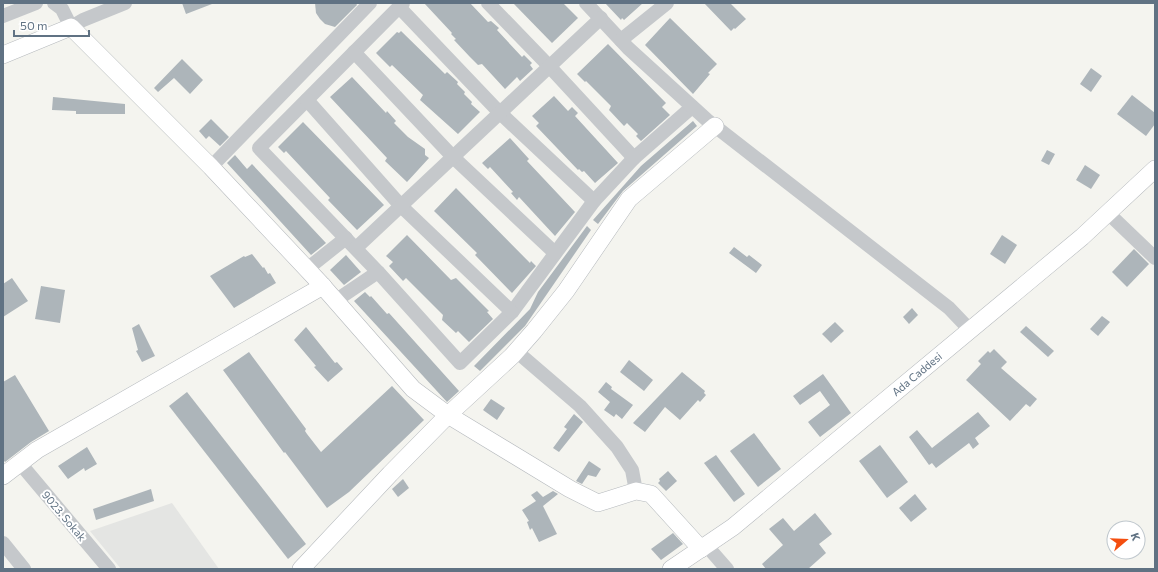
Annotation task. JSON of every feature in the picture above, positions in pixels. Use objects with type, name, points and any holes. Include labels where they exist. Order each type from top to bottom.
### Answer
[{"type":"main road","points":[[3,55],[71,27],[210,167],[307,269],[413,389],[448,415],[570,489],[598,502],[636,491],[651,494],[704,547]]},
{"type":"main road","points":[[301,569],[448,415],[516,351],[566,291],[629,199],[715,126]]},
{"type":"main road","name":"Ada Caddesi","points":[[671,569],[733,528],[1082,237],[1155,169]]},
{"type":"main road","points":[[3,476],[19,462],[37,450],[323,286]]},
{"type":"street","points":[[3,16],[36,3]]},
{"type":"street","points":[[54,3],[62,9],[71,27],[83,20],[125,3]]},
{"type":"street","points":[[210,167],[370,3]]},
{"type":"street","points":[[488,3],[549,66],[634,158]]},
{"type":"street","points":[[586,3],[621,40],[692,107],[949,308],[970,330]]},
{"type":"street","points":[[621,40],[668,3]]},
{"type":"street","points":[[594,201],[499,112],[401,5],[259,148],[356,248],[460,363],[512,312],[594,201],[634,158],[692,107]]},
{"type":"street","points":[[356,248],[499,112],[601,18]]},
{"type":"street","points":[[354,52],[453,157],[555,253]]},
{"type":"street","points":[[307,100],[401,206],[512,312]]},
{"type":"street","points":[[1108,213],[1155,258]]},
{"type":"street","points":[[307,269],[346,238]]},
{"type":"street","points":[[335,300],[378,272]]},
{"type":"street","points":[[516,351],[580,406],[617,447],[632,470],[636,491]]},
{"type":"street","name":"9023. Sokak","points":[[19,462],[109,569]]},
{"type":"street","points":[[3,543],[24,569]]},
{"type":"street","points":[[704,547],[727,569]]},
{"type":"shaded area","points":[[172,503],[219,569],[121,569],[90,531]]},
{"type":"building","points":[[182,3],[211,3],[212,4],[186,14]]},
{"type":"building","points":[[315,3],[356,3],[357,5],[335,27],[325,24],[320,19],[316,13]]},
{"type":"building","points":[[424,3],[470,3],[488,22],[491,21],[499,28],[497,30],[522,57],[524,55],[532,63],[530,65],[533,69],[520,81],[517,77],[505,89],[482,64],[478,65],[470,57],[454,40],[456,39],[451,34],[452,33]]},
{"type":"building","points":[[513,3],[563,3],[578,18],[552,43]]},
{"type":"building","points":[[605,3],[643,3],[624,20],[622,18],[621,20]]},
{"type":"building","points":[[704,3],[730,3],[746,19],[731,31]]},
{"type":"building","points":[[670,18],[717,64],[708,73],[710,74],[693,94],[645,45]]},
{"type":"building","points":[[401,31],[445,74],[447,72],[458,82],[457,84],[465,92],[464,94],[472,102],[471,104],[480,112],[458,134],[420,100],[423,95],[392,65],[390,67],[376,53],[397,32],[399,33]]},
{"type":"building","points":[[608,44],[666,103],[662,107],[670,115],[641,141],[636,136],[638,134],[627,123],[624,126],[609,110],[611,106],[577,74]]},
{"type":"building","points":[[182,59],[203,80],[190,94],[174,78],[158,92],[154,88]]},
{"type":"building","points":[[1091,68],[1102,76],[1091,92],[1080,84]]},
{"type":"building","points":[[352,77],[386,113],[387,111],[396,121],[394,123],[408,137],[425,149],[425,155],[429,158],[407,182],[385,161],[387,158],[330,97]]},
{"type":"building","points":[[1132,95],[1155,113],[1155,124],[1146,136],[1117,114]]},
{"type":"building","points":[[554,96],[568,111],[572,107],[578,113],[575,116],[618,163],[595,183],[584,171],[582,172],[579,169],[578,170],[536,126],[539,123],[532,116]]},
{"type":"building","points":[[53,97],[125,104],[125,114],[76,114],[76,111],[52,110]]},
{"type":"building","points":[[211,119],[229,137],[220,146],[209,136],[206,139],[199,131]]},
{"type":"building","points":[[693,121],[697,126],[623,191],[598,224],[593,220],[641,166]]},
{"type":"building","points":[[303,122],[384,205],[357,230],[328,200],[330,198],[286,151],[284,153],[278,147]]},
{"type":"building","points":[[510,138],[529,159],[527,161],[575,212],[555,236],[519,197],[517,200],[511,193],[513,192],[490,167],[488,169],[482,163]]},
{"type":"building","points":[[1047,150],[1055,154],[1049,165],[1041,161]]},
{"type":"building","points":[[235,155],[247,169],[252,164],[326,243],[311,255],[227,163]]},
{"type":"building","points":[[1085,165],[1100,175],[1091,189],[1076,180]]},
{"type":"building","points":[[456,188],[530,263],[531,261],[536,266],[512,293],[475,255],[477,253],[434,211]]},
{"type":"building","points":[[587,226],[591,230],[525,326],[480,371],[474,366],[530,309],[538,292]]},
{"type":"building","points":[[407,235],[451,280],[456,278],[489,311],[487,312],[493,319],[469,342],[458,331],[456,333],[442,320],[443,315],[406,278],[403,281],[389,266],[393,262],[386,256]]},
{"type":"building","points":[[1002,235],[1017,245],[1005,264],[990,254]]},
{"type":"building","points":[[734,247],[747,257],[749,255],[762,265],[756,273],[729,253]]},
{"type":"building","points":[[1134,249],[1149,264],[1127,287],[1112,272]]},
{"type":"building","points":[[252,254],[263,268],[264,267],[268,274],[270,273],[276,283],[234,308],[210,276],[244,256],[245,257]]},
{"type":"building","points":[[346,255],[361,272],[344,285],[330,270]]},
{"type":"building","points":[[12,278],[28,301],[3,317],[3,284]]},
{"type":"building","points":[[41,286],[65,290],[60,323],[35,319]]},
{"type":"building","points":[[365,292],[370,297],[371,296],[387,314],[389,313],[459,391],[447,402],[354,301]]},
{"type":"building","points":[[912,308],[918,315],[909,324],[903,317]]},
{"type":"building","points":[[1102,316],[1110,322],[1098,336],[1090,329]]},
{"type":"building","points":[[835,322],[844,331],[831,343],[822,334]]},
{"type":"building","points":[[139,324],[155,356],[142,362],[136,351],[138,350],[132,328]]},
{"type":"building","points":[[1026,326],[1054,351],[1048,357],[1020,332]]},
{"type":"building","points":[[306,327],[335,363],[337,362],[343,369],[328,382],[314,367],[316,366],[294,340]]},
{"type":"building","points":[[994,349],[1007,362],[1001,368],[1037,399],[1030,407],[1026,404],[1010,421],[966,380],[981,364],[978,361],[988,351],[990,353]]},
{"type":"building","points":[[249,352],[306,429],[305,431],[321,452],[392,386],[424,420],[349,492],[327,508],[285,452],[284,453],[223,370]]},
{"type":"building","points":[[629,360],[653,380],[644,391],[620,372]]},
{"type":"building","points":[[682,372],[705,391],[704,393],[706,395],[700,402],[698,400],[680,420],[665,407],[645,432],[633,423]]},
{"type":"building","points":[[823,374],[851,413],[820,437],[808,422],[830,405],[820,391],[800,405],[793,396]]},
{"type":"building","points":[[15,375],[49,431],[31,442],[5,462],[3,460],[3,382]]},
{"type":"building","points":[[606,382],[612,387],[611,389],[633,405],[622,419],[616,414],[614,417],[604,410],[610,402],[598,392]]},
{"type":"building","points":[[187,392],[306,544],[288,559],[169,406]]},
{"type":"building","points":[[491,399],[505,408],[497,420],[483,410]]},
{"type":"building","points":[[978,412],[990,426],[975,438],[979,444],[973,449],[969,443],[936,468],[932,463],[929,465],[909,437],[917,430],[932,448]]},
{"type":"building","points":[[574,414],[583,422],[559,452],[553,448],[567,429],[564,427]]},
{"type":"building","points":[[754,433],[781,469],[758,487],[730,451]]},
{"type":"building","points":[[880,445],[908,482],[887,498],[859,461]]},
{"type":"building","points":[[87,447],[97,464],[85,471],[84,468],[68,479],[58,466]]},
{"type":"building","points":[[716,455],[745,494],[734,502],[704,463]]},
{"type":"building","points":[[589,461],[601,469],[596,477],[588,475],[582,484],[576,481]]},
{"type":"building","points":[[668,471],[677,481],[666,491],[658,483],[660,481],[659,479]]},
{"type":"building","points":[[403,479],[409,488],[398,497],[392,489]]},
{"type":"building","points":[[151,489],[154,501],[96,520],[93,509]]},
{"type":"building","points":[[537,491],[543,497],[553,491],[558,494],[543,506],[557,534],[539,542],[532,528],[530,530],[527,522],[529,521],[522,510],[536,501],[531,495]]},
{"type":"building","points":[[915,494],[927,509],[911,522],[899,508]]},
{"type":"building","points":[[815,513],[832,534],[819,544],[826,553],[808,569],[766,569],[762,564],[783,545],[769,529],[783,518],[794,531]]},
{"type":"building","points":[[673,533],[683,544],[661,560],[651,549]]}]
